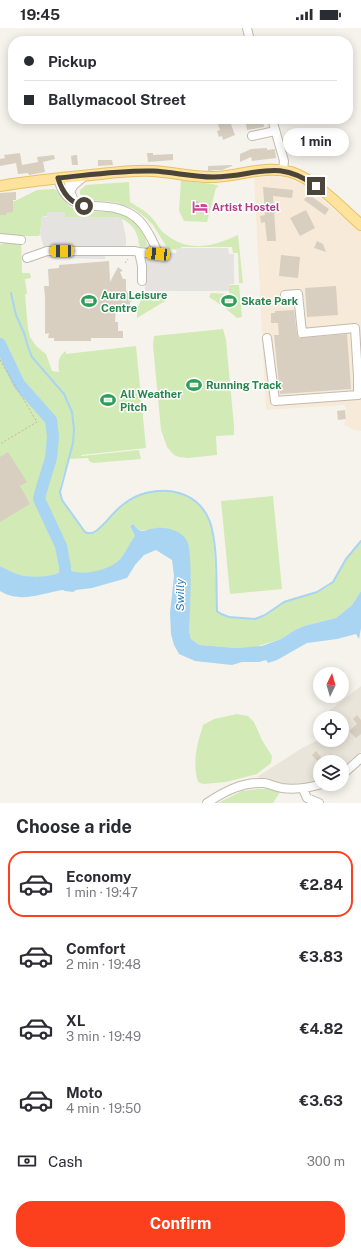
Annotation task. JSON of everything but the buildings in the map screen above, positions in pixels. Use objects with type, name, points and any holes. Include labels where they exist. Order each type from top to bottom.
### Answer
[{"type":"main road","points":[[0,186],[86,175],[123,172],[152,171],[225,177],[264,170],[283,170],[307,180],[361,225]]},
{"type":"street","points":[[273,124],[284,161],[283,170]]},
{"type":"street","points":[[252,136],[275,131]]},
{"type":"street","points":[[70,191],[74,185],[86,175]]},
{"type":"street","points":[[63,178],[74,201]]},
{"type":"street","points":[[27,258],[47,251],[134,251],[153,254],[156,246],[144,225],[129,213],[114,208],[80,205],[65,195],[61,188],[63,178]]},
{"type":"street","points":[[0,238],[21,240]]},
{"type":"street","points":[[139,252],[142,266],[142,282]]},
{"type":"street","points":[[267,338],[275,402],[358,395],[360,376],[355,328],[302,332],[298,294],[285,295]]},
{"type":"street","points":[[349,769],[361,758]]},
{"type":"street","points":[[207,803],[228,790],[249,784],[266,784],[282,788],[303,789],[313,786]]},
{"type":"street","points":[[303,789],[307,798],[319,803]]},
{"type":"path","points":[[0,360],[37,422],[0,444]]},
{"type":"shaded area","points":[[272,176],[288,178],[304,185],[361,231],[361,431],[354,430],[344,425],[347,418],[345,405],[266,410],[254,178]]},
{"type":"shaded area","points":[[47,212],[64,212],[65,217],[114,217],[122,219],[126,237],[126,248],[106,248],[105,259],[47,258],[40,234],[42,216],[47,217]]},
{"type":"shaded area","points":[[177,248],[228,248],[229,254],[234,254],[234,284],[229,284],[229,291],[145,291],[144,258],[149,253],[164,255],[164,253],[176,253]]},
{"type":"shaded area","points":[[361,686],[361,752],[349,762],[349,755],[313,755],[313,781],[288,785],[257,777],[313,742],[313,747],[349,747],[349,711],[329,711],[339,703],[349,703],[349,695]]},
{"type":"green space","points":[[181,180],[219,186],[216,188],[207,222],[184,221],[179,211]]},
{"type":"green space","points":[[129,182],[130,202],[147,213],[162,231],[173,239],[191,246],[200,246],[219,243],[238,235],[243,283],[239,283],[238,253],[233,253],[232,247],[181,247],[181,250],[168,249],[153,225],[134,209],[115,202],[87,200],[80,194],[80,190],[86,185]]},
{"type":"green space","points":[[54,189],[60,193],[73,208],[115,213],[130,219],[142,231],[147,244],[145,247],[140,247],[138,236],[134,228],[121,219],[114,217],[65,217],[64,212],[47,212],[47,216],[42,216],[39,236],[21,236],[22,273],[30,273],[31,278],[25,279],[28,329],[30,337],[36,346],[46,354],[52,371],[59,372],[59,360],[61,355],[66,351],[66,354],[136,346],[146,448],[81,455],[139,450],[141,459],[93,463],[89,461],[88,458],[69,459],[60,489],[63,502],[85,532],[91,533],[96,531],[123,504],[140,494],[154,491],[174,492],[187,496],[197,502],[209,521],[212,532],[218,611],[227,616],[240,618],[265,616],[285,601],[316,592],[328,586],[335,579],[345,560],[361,541],[361,591],[352,605],[336,618],[304,626],[281,639],[255,647],[236,648],[199,645],[191,639],[189,631],[190,555],[155,528],[143,530],[138,529],[132,524],[130,526],[135,536],[129,546],[117,562],[104,569],[86,573],[76,573],[65,568],[50,576],[31,577],[17,574],[0,566],[0,245],[7,242],[0,242],[0,202],[15,201],[37,190]]},
{"type":"green space","name":"Skate Park","points":[[229,285],[239,285],[242,317],[237,318],[225,308],[224,304],[221,305],[209,297],[211,293],[229,294]]},
{"type":"green space","points":[[147,294],[165,294],[167,300],[137,318],[137,310],[142,297],[147,297]]},
{"type":"green space","name":"Running Track","points":[[223,329],[226,340],[234,435],[216,436],[217,455],[188,458],[179,457],[174,455],[167,447],[161,430],[153,345],[154,336]]},
{"type":"green space","points":[[273,496],[282,589],[230,594],[221,501]]},
{"type":"green space","points":[[237,714],[248,716],[254,722],[262,740],[272,756],[271,763],[257,774],[226,782],[203,784],[198,782],[195,760],[203,725],[214,719]]},
{"type":"green space","points":[[271,789],[280,792],[273,803],[218,803],[242,791]]},
{"type":"water","name":"Swilly","points":[[133,524],[136,528],[142,531],[153,528],[174,530],[182,535],[187,541],[191,570],[189,631],[191,639],[199,645],[236,648],[262,646],[281,639],[304,626],[336,618],[352,605],[361,591],[361,628],[359,639],[356,634],[337,639],[307,643],[277,660],[268,663],[266,660],[259,662],[242,662],[232,665],[195,661],[179,654],[174,645],[171,634],[170,613],[174,576],[172,560],[156,550],[144,555],[135,565],[127,578],[92,588],[76,590],[73,592],[63,590],[23,597],[8,595],[0,591],[0,566],[20,575],[38,577],[57,573],[62,571],[65,567],[69,570],[83,573],[99,570],[112,565],[122,557],[135,536],[130,526]]},
{"type":"waterway","points":[[11,293],[16,315],[32,357],[64,394],[72,412],[74,429],[73,443],[60,492],[62,500],[85,532],[91,533],[96,531],[121,506],[148,492],[173,492],[185,495],[195,501],[204,510],[213,532],[217,611],[229,617],[255,619],[265,615],[284,602],[317,592],[333,582],[346,559],[361,541]]},
{"type":"waterway","points":[[0,344],[19,384],[51,420],[53,437],[51,458],[39,499],[61,546],[65,567],[65,582]]},
{"type":"place","name":"Artist Hostel","points":[[200,207]]},
{"type":"place","name":"Aura Leisure Centre","points":[[89,301]]},
{"type":"place","name":"Skate Park","points":[[229,301]]},
{"type":"place","name":"Running Track","points":[[194,385]]},
{"type":"place","name":"All Weather Pitch","points":[[108,400]]},
{"type":"route","points":[[84,206],[77,204],[65,195],[58,178],[150,171],[171,172],[202,177],[225,177],[255,171],[283,170],[297,175],[316,186]]}]
